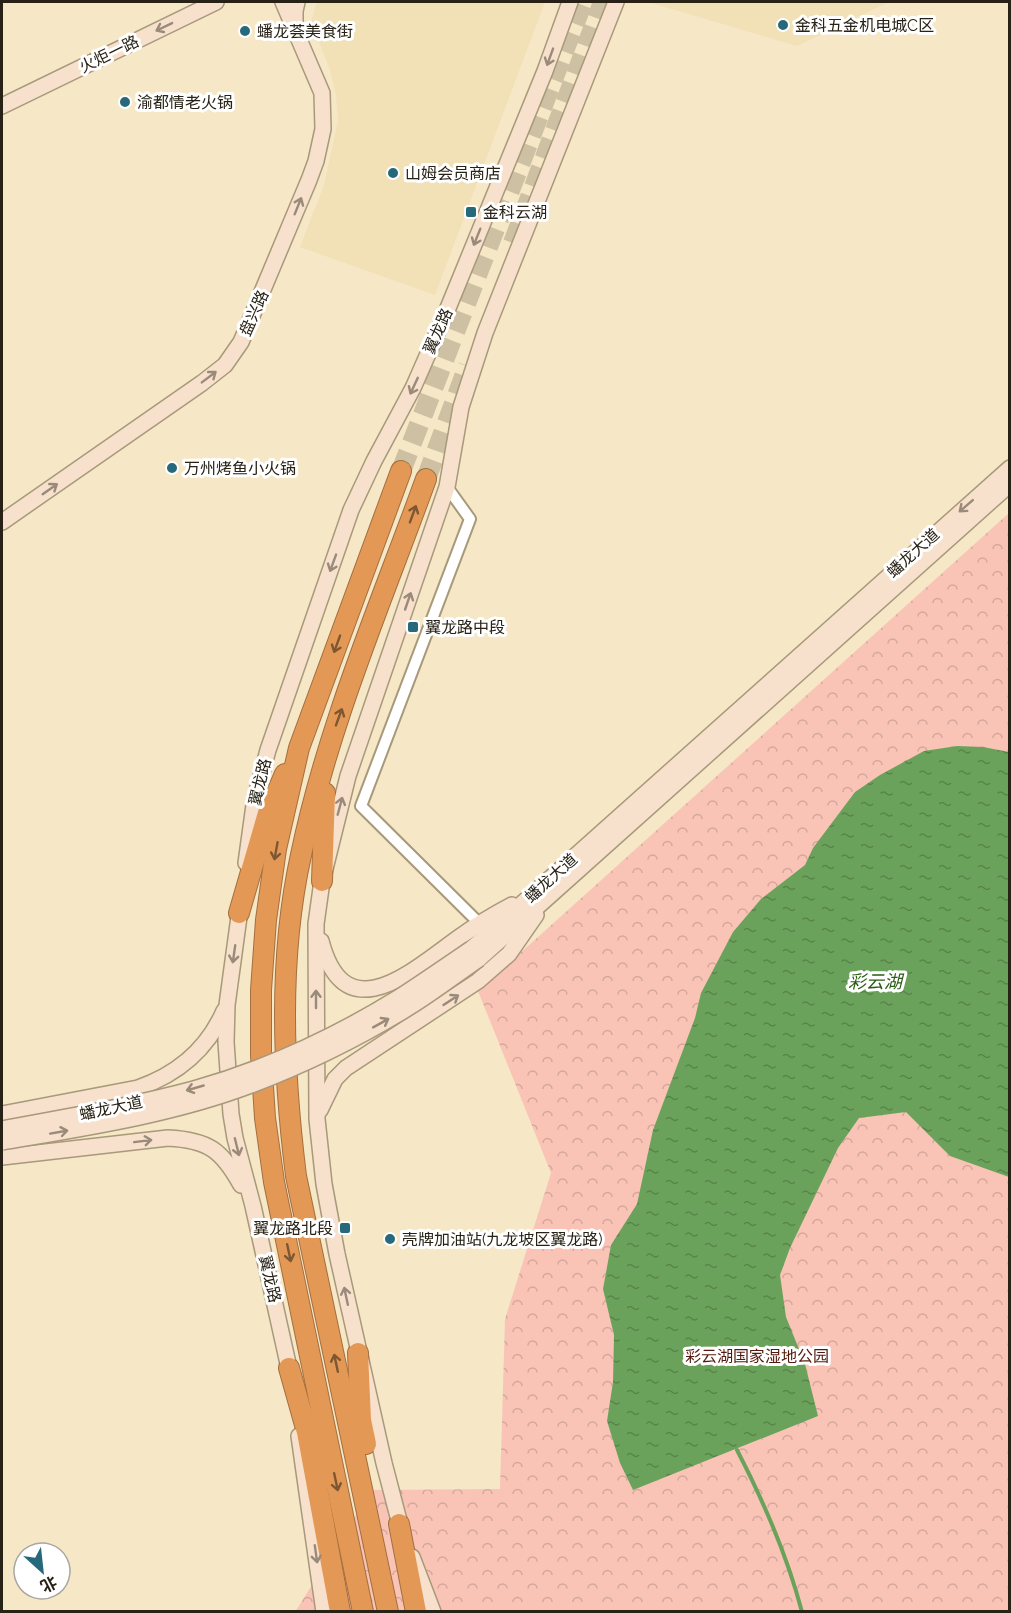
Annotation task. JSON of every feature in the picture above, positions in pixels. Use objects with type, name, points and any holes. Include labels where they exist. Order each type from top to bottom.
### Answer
[{"type":"highway","name":"翼龙路","points":[[363,1611],[310,1430],[265,1118],[261,1055],[261,990],[266,920],[276,849],[299,748],[401,471]]},
{"type":"highway","points":[[400,1611],[296,1176],[288,1115],[285,1050],[286,990],[292,912],[300,856],[326,754],[426,479]]},
{"type":"highway","points":[[239,913],[273,797],[299,748]]},
{"type":"highway","points":[[322,881],[326,754]]},
{"type":"highway","points":[[358,1353],[355,1420],[388,1611]]},
{"type":"highway","points":[[289,1368],[310,1430],[324,1529],[339,1611]]},
{"type":"highway","points":[[399,1524],[416,1611]]},
{"type":"highway","points":[[324,1529],[350,1611]]},
{"type":"main road","name":"火炬一路","points":[[2,106],[216,2]]},
{"type":"main road","points":[[273,2],[295,29]]},
{"type":"main road","name":"盘兴路","points":[[2,522],[225,366],[241,342],[309,180],[323,129],[322,93],[283,2]]},
{"type":"main road","points":[[295,29],[297,2]]},
{"type":"main road","name":"翼龙路","points":[[289,1368],[253,1206],[235,1138],[226,1042],[227,1005],[255,798],[268,750],[351,510],[413,388],[446,313],[545,71],[570,2]]},
{"type":"main road","points":[[432,1611],[399,1524],[358,1353],[328,1204],[317,1119],[316,924],[322,881],[348,776],[447,487],[461,407],[485,333],[616,2]]},
{"type":"main road","name":"蟠龙大道","points":[[542,895],[1010,468]]},
{"type":"main road","name":"蟠龙大道","points":[[2,1142],[103,1125],[250,1086],[351,1040],[405,1010],[475,954],[1010,484]]},
{"type":"main road","points":[[316,924],[330,969],[349,986],[361,989],[375,988],[399,979],[479,923],[542,895]]},
{"type":"main road","points":[[317,1119],[335,1079],[346,1068],[458,996],[495,967],[519,942],[542,895]]},
{"type":"main road","name":"蟠龙大道","points":[[2,1129],[100,1111],[195,1089],[246,1071],[346,1027],[475,954]]},
{"type":"main road","points":[[2,1114],[138,1088],[157,1081],[177,1070],[207,1042],[227,1005]]},
{"type":"main road","points":[[2,1157],[168,1138],[199,1142],[224,1157],[253,1206]]},
{"type":"main road","name":"翼龙路","points":[[310,1430],[324,1611]]},
{"type":"street","points":[[447,487],[470,519],[361,806],[479,923]]},
{"type":"shaded area","points":[[322,2],[545,2],[435,295],[300,247],[324,185],[338,121],[336,95],[330,70],[311,22],[316,4]]},
{"type":"shaded area","name":"金科五金机电城C区","points":[[652,2],[889,2],[797,46]]},
{"type":"green space","name":"彩云湖国家湿地公园","points":[[1009,513],[1009,1611],[295,1612],[372,1490],[500,1489],[505,1319],[551,1173],[478,991]]},
{"type":"water","name":"彩云湖","points":[[957,746],[983,747],[1009,752],[1009,1177],[950,1156],[906,1112],[859,1118],[838,1148],[790,1248],[780,1275],[786,1317],[805,1364],[818,1416],[633,1490],[620,1463],[607,1421],[613,1382],[614,1335],[603,1289],[611,1245],[637,1204],[653,1130],[695,1018],[701,993],[733,932],[761,899],[805,865],[813,848],[855,792],[880,775],[924,751]]},
{"type":"waterway","points":[[737,1450],[774,1529],[802,1612]]},
{"type":"tunnel","points":[[401,471],[583,2]]},
{"type":"tunnel","points":[[513,243],[603,2]]},
{"type":"tunnel","points":[[426,479],[468,366]]},
{"type":"place","name":"金科五金机电城C区","points":[[783,25]]},
{"type":"place","name":"蟠龙荟美食街","points":[[245,31]]},
{"type":"place","name":"渝都情老火锅","points":[[125,102]]},
{"type":"place","name":"山姆会员商店","points":[[393,173]]},
{"type":"place","name":"金科云湖","points":[[471,212]]},
{"type":"place","name":"万州烤鱼小火锅","points":[[172,468]]},
{"type":"place","name":"翼龙路中段","points":[[413,627]]},
{"type":"place","name":"翼龙路北段","points":[[345,1228]]},
{"type":"place","name":"壳牌加油站(九龙坡区翼龙路)","points":[[390,1239]]}]
